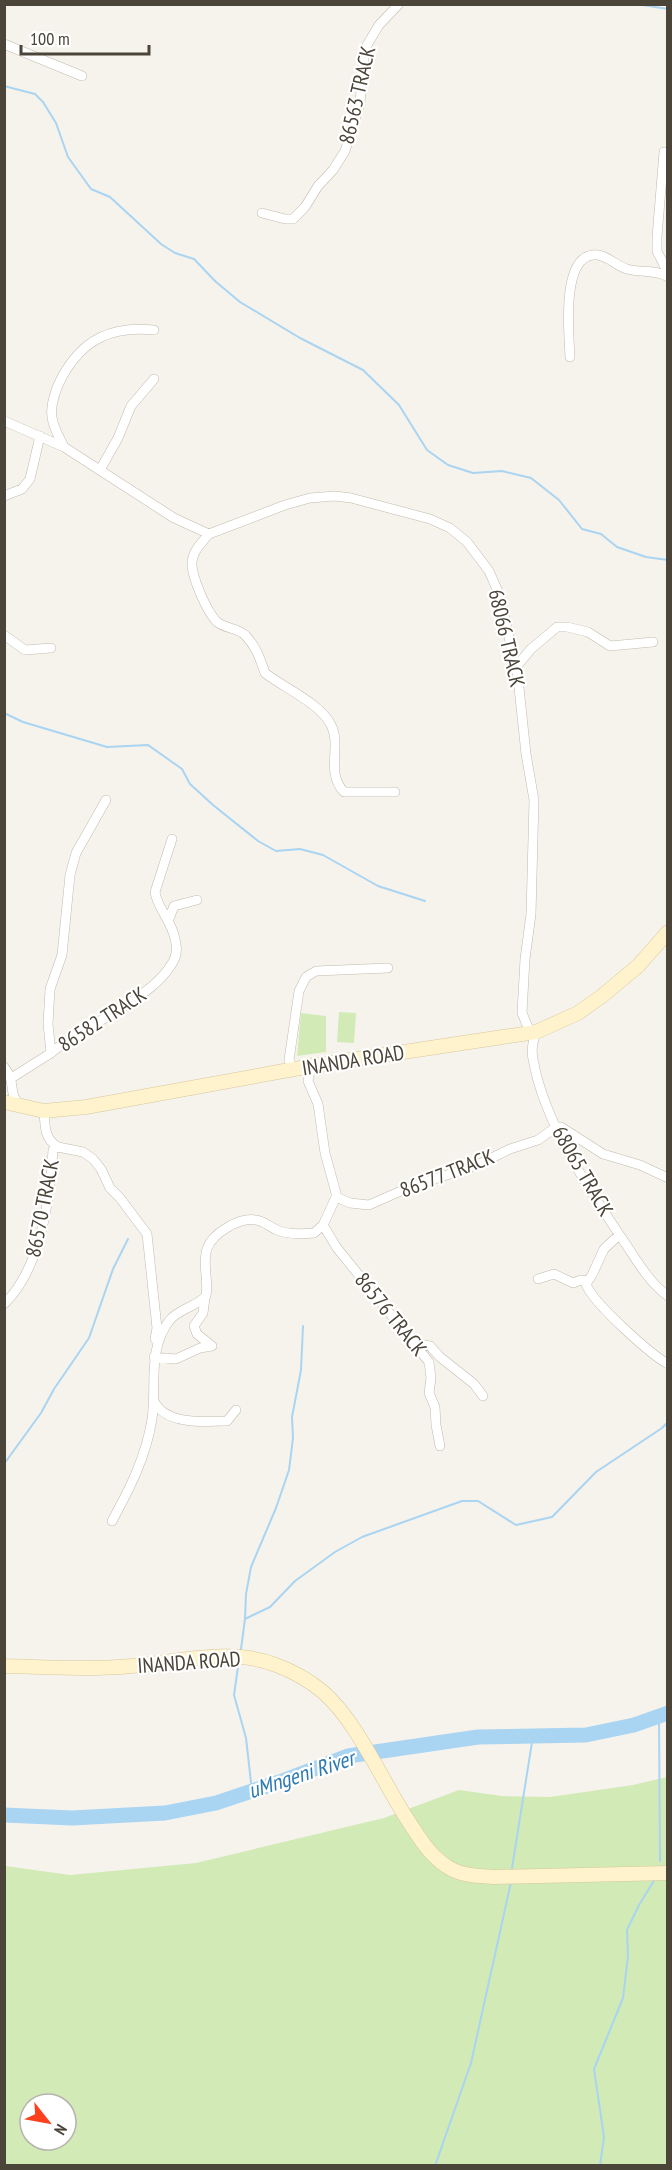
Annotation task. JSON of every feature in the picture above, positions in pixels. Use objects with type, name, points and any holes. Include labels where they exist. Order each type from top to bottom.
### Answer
[{"type":"street","name":"86563 TRACK","points":[[262,213],[293,219],[305,207],[318,186],[340,160],[350,137],[360,103],[364,54],[367,45],[379,25],[399,4]]},
{"type":"street","points":[[4,44],[82,76]]},
{"type":"street","points":[[664,152],[657,251],[668,275]]},
{"type":"street","points":[[570,357],[569,292],[574,274],[582,260],[589,255],[598,255],[626,269],[668,275]]},
{"type":"street","points":[[64,447],[51,415],[59,383],[74,358],[84,347],[116,331],[134,328],[154,330]]},
{"type":"street","points":[[100,470],[118,438],[131,406],[154,379]]},
{"type":"street","points":[[4,421],[64,447],[174,518],[208,534],[199,545],[192,562],[197,584],[212,616],[221,624],[246,636],[260,655],[266,674],[293,691],[326,717],[335,736],[333,757],[338,785],[344,792],[395,792]]},
{"type":"street","points":[[4,496],[22,489],[30,479],[40,436]]},
{"type":"street","name":"68066 TRACK","points":[[208,534],[310,498],[335,496],[351,498],[430,519],[450,528],[467,542],[489,571],[500,596],[516,668],[525,754],[534,800],[531,914],[525,959],[522,1013],[533,1032]]},
{"type":"street","points":[[516,668],[531,649],[557,627],[588,632],[610,646],[653,642]]},
{"type":"street","points":[[4,635],[25,650],[51,648]]},
{"type":"street","points":[[51,1053],[48,1024],[50,988],[62,955],[73,865],[76,853],[106,800]]},
{"type":"street","points":[[169,919],[157,900],[155,892],[171,839]]},
{"type":"street","points":[[169,919],[174,906],[197,900]]},
{"type":"street","name":"86582 TRACK","points":[[13,1077],[51,1053],[66,1040],[154,985],[166,972],[175,956],[176,939],[169,919]]},
{"type":"street","name":"INANDA ROAD","points":[[4,1102],[44,1111],[86,1107],[311,1066],[533,1032],[578,1013],[596,1001],[638,966],[668,932]]},
{"type":"street","points":[[293,1070],[289,1060],[296,1006],[306,977],[313,973],[388,968]]},
{"type":"street","name":"68065 TRACK","points":[[533,1032],[533,1060],[556,1127],[619,1235],[649,1278],[668,1296]]},
{"type":"street","points":[[155,1353],[176,1359],[200,1348],[212,1346],[197,1334],[194,1326],[203,1313],[207,1284],[207,1250],[222,1230],[252,1220],[260,1221],[282,1232],[291,1233],[314,1233],[323,1225],[336,1197],[336,1185],[325,1153],[318,1104],[308,1081],[311,1066]]},
{"type":"street","points":[[4,1067],[13,1077],[13,1098],[19,1105]]},
{"type":"street","name":"86570 TRACK","points":[[4,1305],[28,1271],[41,1237],[53,1150],[58,1147],[51,1143],[45,1130],[44,1111]]},
{"type":"street","points":[[556,1127],[566,1130],[603,1154],[640,1165],[668,1178]]},
{"type":"street","name":"86577 TRACK","points":[[336,1197],[350,1203],[369,1206],[386,1196],[460,1172],[510,1149],[538,1140],[556,1127]]},
{"type":"street","points":[[58,1147],[83,1152],[93,1159],[110,1188],[147,1234],[157,1328],[154,1401],[150,1430],[135,1478],[112,1521]]},
{"type":"street","name":"86576 TRACK","points":[[323,1225],[337,1248],[429,1362],[431,1378],[429,1394],[435,1407],[440,1446]]},
{"type":"street","points":[[619,1235],[604,1249],[586,1284],[588,1290],[600,1305],[651,1352],[668,1364]]},
{"type":"street","points":[[538,1279],[554,1274],[573,1283],[581,1280],[588,1281]]},
{"type":"street","points":[[155,1353],[170,1320],[205,1298]]},
{"type":"street","points":[[413,1343],[430,1346],[474,1384],[483,1396]]},
{"type":"street","points":[[154,1401],[163,1412],[195,1422],[227,1421],[236,1410]]},
{"type":"street","name":"INANDA ROAD","points":[[4,1666],[114,1667],[236,1656],[259,1660],[288,1670],[322,1691],[339,1709],[360,1739],[399,1807],[431,1854],[447,1866],[463,1874],[493,1877],[668,1873]]},
{"type":"green space","points":[[339,1012],[356,1013],[354,1043],[337,1042]]},
{"type":"green space","points":[[301,1013],[326,1016],[326,1052],[297,1056]]},
{"type":"green space","points":[[667,1777],[667,2165],[5,2166],[5,1866],[70,1875],[196,1863],[384,1818],[459,1790],[502,1796],[550,1797],[633,1785]]},
{"type":"waterway","points":[[636,4],[668,9]]},
{"type":"waterway","points":[[4,86],[35,94],[43,102],[56,123],[68,157],[91,189],[110,197],[161,244],[175,253],[194,259],[240,302],[300,338],[363,370],[399,405],[427,450],[448,465],[473,473],[502,471],[531,478],[559,500],[582,529],[601,534],[617,547],[646,557],[668,560]]},
{"type":"waterway","points":[[4,713],[23,722],[107,747],[148,745],[182,769],[190,784],[258,841],[276,851],[300,849],[323,855],[378,886],[425,901]]},
{"type":"waterway","points":[[4,1464],[41,1413],[54,1389],[89,1338],[113,1269],[128,1239]]},
{"type":"waterway","points":[[241,1649],[251,1567],[289,1470],[293,1438],[292,1417],[301,1370],[303,1326]]},
{"type":"waterway","points":[[245,1619],[270,1607],[295,1581],[335,1552],[362,1537],[462,1501],[478,1501],[516,1525],[552,1517],[596,1472],[668,1422]]},
{"type":"waterway","points":[[238,1667],[234,1695],[246,1738],[252,1791]]},
{"type":"waterway","name":"uMngeni River","points":[[4,1815],[72,1818],[165,1813],[216,1803],[348,1756],[478,1737],[586,1735],[634,1725],[668,1713]]},
{"type":"waterway","points":[[659,1716],[660,1861]]},
{"type":"waterway","points":[[512,1868],[533,1736]]},
{"type":"waterway","points":[[600,2166],[604,2137],[594,2069],[623,1998],[628,1956],[627,1930],[655,1879]]},
{"type":"waterway","points":[[435,2166],[471,2063],[511,1882]]}]
